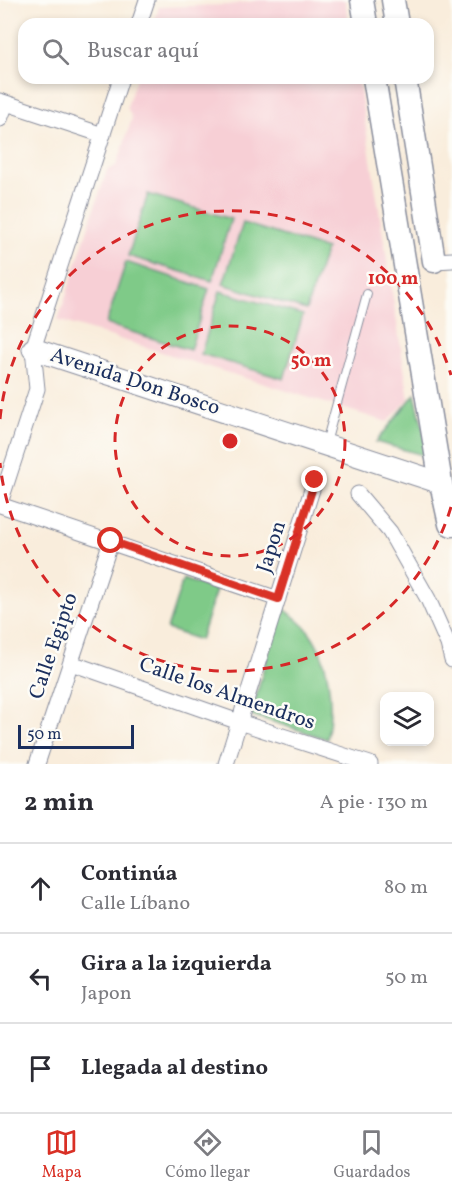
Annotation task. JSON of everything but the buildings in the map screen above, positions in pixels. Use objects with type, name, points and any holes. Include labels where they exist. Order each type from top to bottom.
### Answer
[{"type":"main road","points":[[362,0],[365,18]]},
{"type":"main road","points":[[393,0],[396,18]]},
{"type":"main road","points":[[375,84],[441,483],[451,525]]},
{"type":"main road","points":[[406,84],[443,260]]},
{"type":"main road","name":"Avenida Don Bosco","points":[[33,349],[441,483]]},
{"type":"street","points":[[141,18],[147,0]]},
{"type":"street","points":[[120,84],[33,349],[37,389],[0,504],[278,599]]},
{"type":"street","points":[[0,119],[3,102],[103,135]]},
{"type":"street","name":"Japon","points":[[226,764],[315,480]]},
{"type":"street","points":[[358,494],[390,532],[428,599],[450,644],[452,660]]},
{"type":"street","name":"Calle Egipto","points":[[37,764],[111,541]]},
{"type":"street","name":"Calle los Almendros","points":[[71,663],[353,761],[370,764]]},
{"type":"lane","points":[[325,445],[367,294]]},
{"type":"shaded area","points":[[259,0],[345,0],[348,18],[156,18],[159,7],[228,5]]},
{"type":"shaded area","points":[[134,84],[359,84],[409,399],[387,422],[58,320],[107,170],[116,166],[121,153],[132,118],[127,107]]},
{"type":"green space","points":[[148,194],[231,219],[212,281],[128,256]]},
{"type":"green space","points":[[243,223],[326,249],[306,310],[223,284]]},
{"type":"green space","points":[[126,262],[209,289],[190,350],[106,324]]},
{"type":"green space","points":[[220,291],[303,315],[284,379],[201,354]]},
{"type":"green space","points":[[415,394],[430,457],[376,442]]},
{"type":"green space","points":[[183,579],[216,590],[200,640],[167,629]]},
{"type":"green space","points":[[281,606],[306,628],[314,639],[325,666],[330,696],[327,739],[251,715]]},
{"type":"route","points":[[111,541],[278,599],[315,480]]}]
